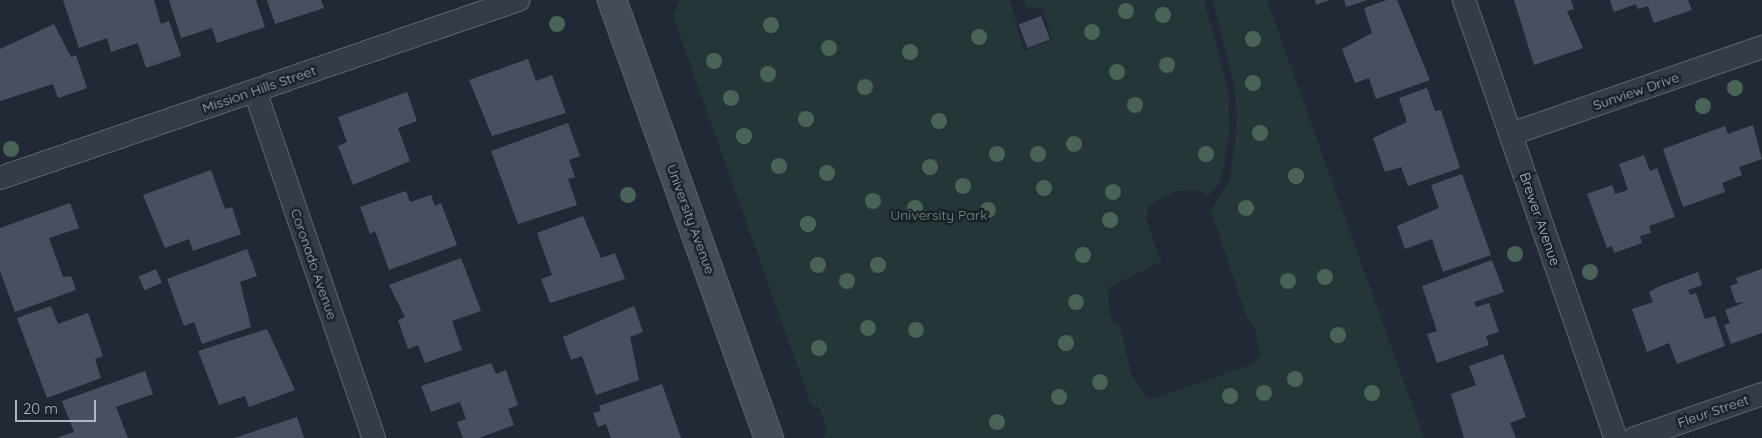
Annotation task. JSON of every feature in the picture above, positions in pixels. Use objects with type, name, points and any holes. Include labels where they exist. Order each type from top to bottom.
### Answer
[{"type":"street","name":"Mission Hills Street","points":[[0,178],[518,0]]},
{"type":"street","name":"University Avenue","points":[[612,0],[769,438]]},
{"type":"street","name":"Brewer Avenue","points":[[1464,0],[1616,438]]},
{"type":"street","name":"Sunview Drive","points":[[1511,134],[1762,48]]},
{"type":"street","name":"Coronado Avenue","points":[[255,91],[374,438]]},
{"type":"street","name":"Fleur Street","points":[[1635,438],[1762,394]]},
{"type":"green space","name":"University Park","points":[[680,0],[1010,0],[1024,51],[1052,40],[1043,8],[1027,9],[1024,0],[1204,0],[1228,89],[1230,127],[1221,181],[1208,196],[1198,190],[1177,191],[1149,205],[1146,217],[1161,262],[1108,288],[1110,315],[1114,325],[1120,326],[1131,373],[1144,395],[1152,399],[1250,365],[1260,356],[1255,329],[1247,318],[1211,211],[1230,179],[1237,124],[1234,83],[1213,0],[1267,0],[1424,438],[823,438],[827,430],[819,407],[811,404],[673,16]]},
{"type":"building","points":[[63,0],[154,0],[161,24],[169,21],[181,56],[146,68],[138,43],[111,52],[107,38],[79,48]]},
{"type":"building","points":[[169,0],[256,0],[265,27],[217,43],[212,28],[181,38]]},
{"type":"building","points":[[267,0],[321,0],[324,8],[275,24]]},
{"type":"building","points":[[1315,0],[1330,0],[1316,5]]},
{"type":"building","points":[[1344,0],[1367,0],[1346,7]]},
{"type":"building","points":[[1387,0],[1397,0],[1430,80],[1376,99],[1369,78],[1355,83],[1342,49],[1372,33],[1364,8]]},
{"type":"building","points":[[1514,0],[1571,0],[1574,9],[1567,11],[1583,48],[1534,65]]},
{"type":"building","points":[[1610,0],[1688,0],[1692,10],[1654,23],[1648,6],[1638,9],[1636,4],[1614,12]]},
{"type":"building","points":[[1041,16],[1050,39],[1028,48],[1019,25]]},
{"type":"building","points":[[54,24],[71,57],[76,55],[87,88],[58,98],[53,84],[0,101],[0,49]]},
{"type":"building","points":[[528,59],[536,81],[552,75],[566,113],[492,136],[469,80]]},
{"type":"building","points":[[1427,88],[1435,111],[1441,110],[1460,168],[1408,186],[1401,167],[1385,172],[1373,138],[1407,122],[1399,98]]},
{"type":"building","points":[[407,92],[417,121],[398,128],[410,161],[353,185],[338,146],[347,142],[338,117]]},
{"type":"building","points":[[568,123],[580,156],[569,160],[575,177],[568,179],[577,205],[518,224],[491,151]]},
{"type":"building","points":[[1753,125],[1762,159],[1739,167],[1742,175],[1722,183],[1725,192],[1683,207],[1663,149],[1725,126],[1728,134]]},
{"type":"building","points":[[1644,155],[1650,171],[1657,168],[1675,217],[1649,226],[1651,233],[1640,236],[1642,243],[1614,253],[1612,246],[1607,248],[1587,194],[1612,185],[1615,194],[1628,190],[1619,164]]},
{"type":"building","points":[[211,170],[225,209],[232,207],[241,234],[193,251],[189,239],[165,248],[143,195]]},
{"type":"building","points":[[1462,174],[1491,255],[1443,272],[1432,239],[1405,249],[1397,226],[1439,208],[1431,185]]},
{"type":"building","points":[[406,191],[410,202],[431,195],[435,206],[441,203],[457,245],[389,270],[375,231],[370,234],[360,207]]},
{"type":"building","points":[[70,203],[79,228],[49,238],[63,277],[71,276],[76,290],[15,312],[0,271],[0,228]]},
{"type":"building","points":[[583,216],[601,258],[615,253],[625,279],[550,303],[541,279],[552,275],[537,233]]},
{"type":"building","points":[[247,249],[257,276],[240,282],[251,327],[202,344],[194,322],[184,326],[167,279]]},
{"type":"building","points":[[461,258],[481,311],[452,321],[462,350],[425,363],[418,345],[408,349],[398,320],[405,317],[389,285]]},
{"type":"building","points":[[1492,260],[1504,292],[1474,302],[1476,307],[1489,303],[1499,332],[1486,336],[1489,345],[1437,363],[1427,334],[1437,331],[1422,286]]},
{"type":"building","points":[[156,269],[162,283],[144,290],[139,276]]},
{"type":"building","points":[[1762,269],[1762,333],[1731,344],[1724,325],[1730,323],[1725,310],[1745,302],[1736,303],[1730,286],[1738,283],[1736,278]]},
{"type":"building","points":[[1698,272],[1702,285],[1688,290],[1690,295],[1696,293],[1705,319],[1715,316],[1725,346],[1677,364],[1669,343],[1647,352],[1632,309],[1653,302],[1649,292]]},
{"type":"building","points":[[51,306],[58,324],[88,313],[103,356],[95,359],[101,378],[47,398],[17,318]]},
{"type":"building","points":[[634,306],[643,332],[630,337],[639,380],[596,395],[582,356],[571,360],[563,337]]},
{"type":"building","points":[[267,329],[295,390],[249,407],[245,396],[219,405],[198,351]]},
{"type":"building","points":[[1503,354],[1526,417],[1510,423],[1516,438],[1464,438],[1451,394],[1476,385],[1469,366]]},
{"type":"building","points":[[491,363],[496,374],[506,370],[518,405],[508,409],[514,425],[479,438],[463,438],[457,422],[466,419],[460,402],[431,412],[421,386]]},
{"type":"building","points":[[145,371],[153,394],[116,407],[128,438],[56,438],[74,432],[62,401]]},
{"type":"building","points":[[662,384],[681,438],[611,438],[606,424],[598,427],[593,413],[601,411],[599,406]]},
{"type":"building","points":[[297,417],[304,438],[234,438]]}]
